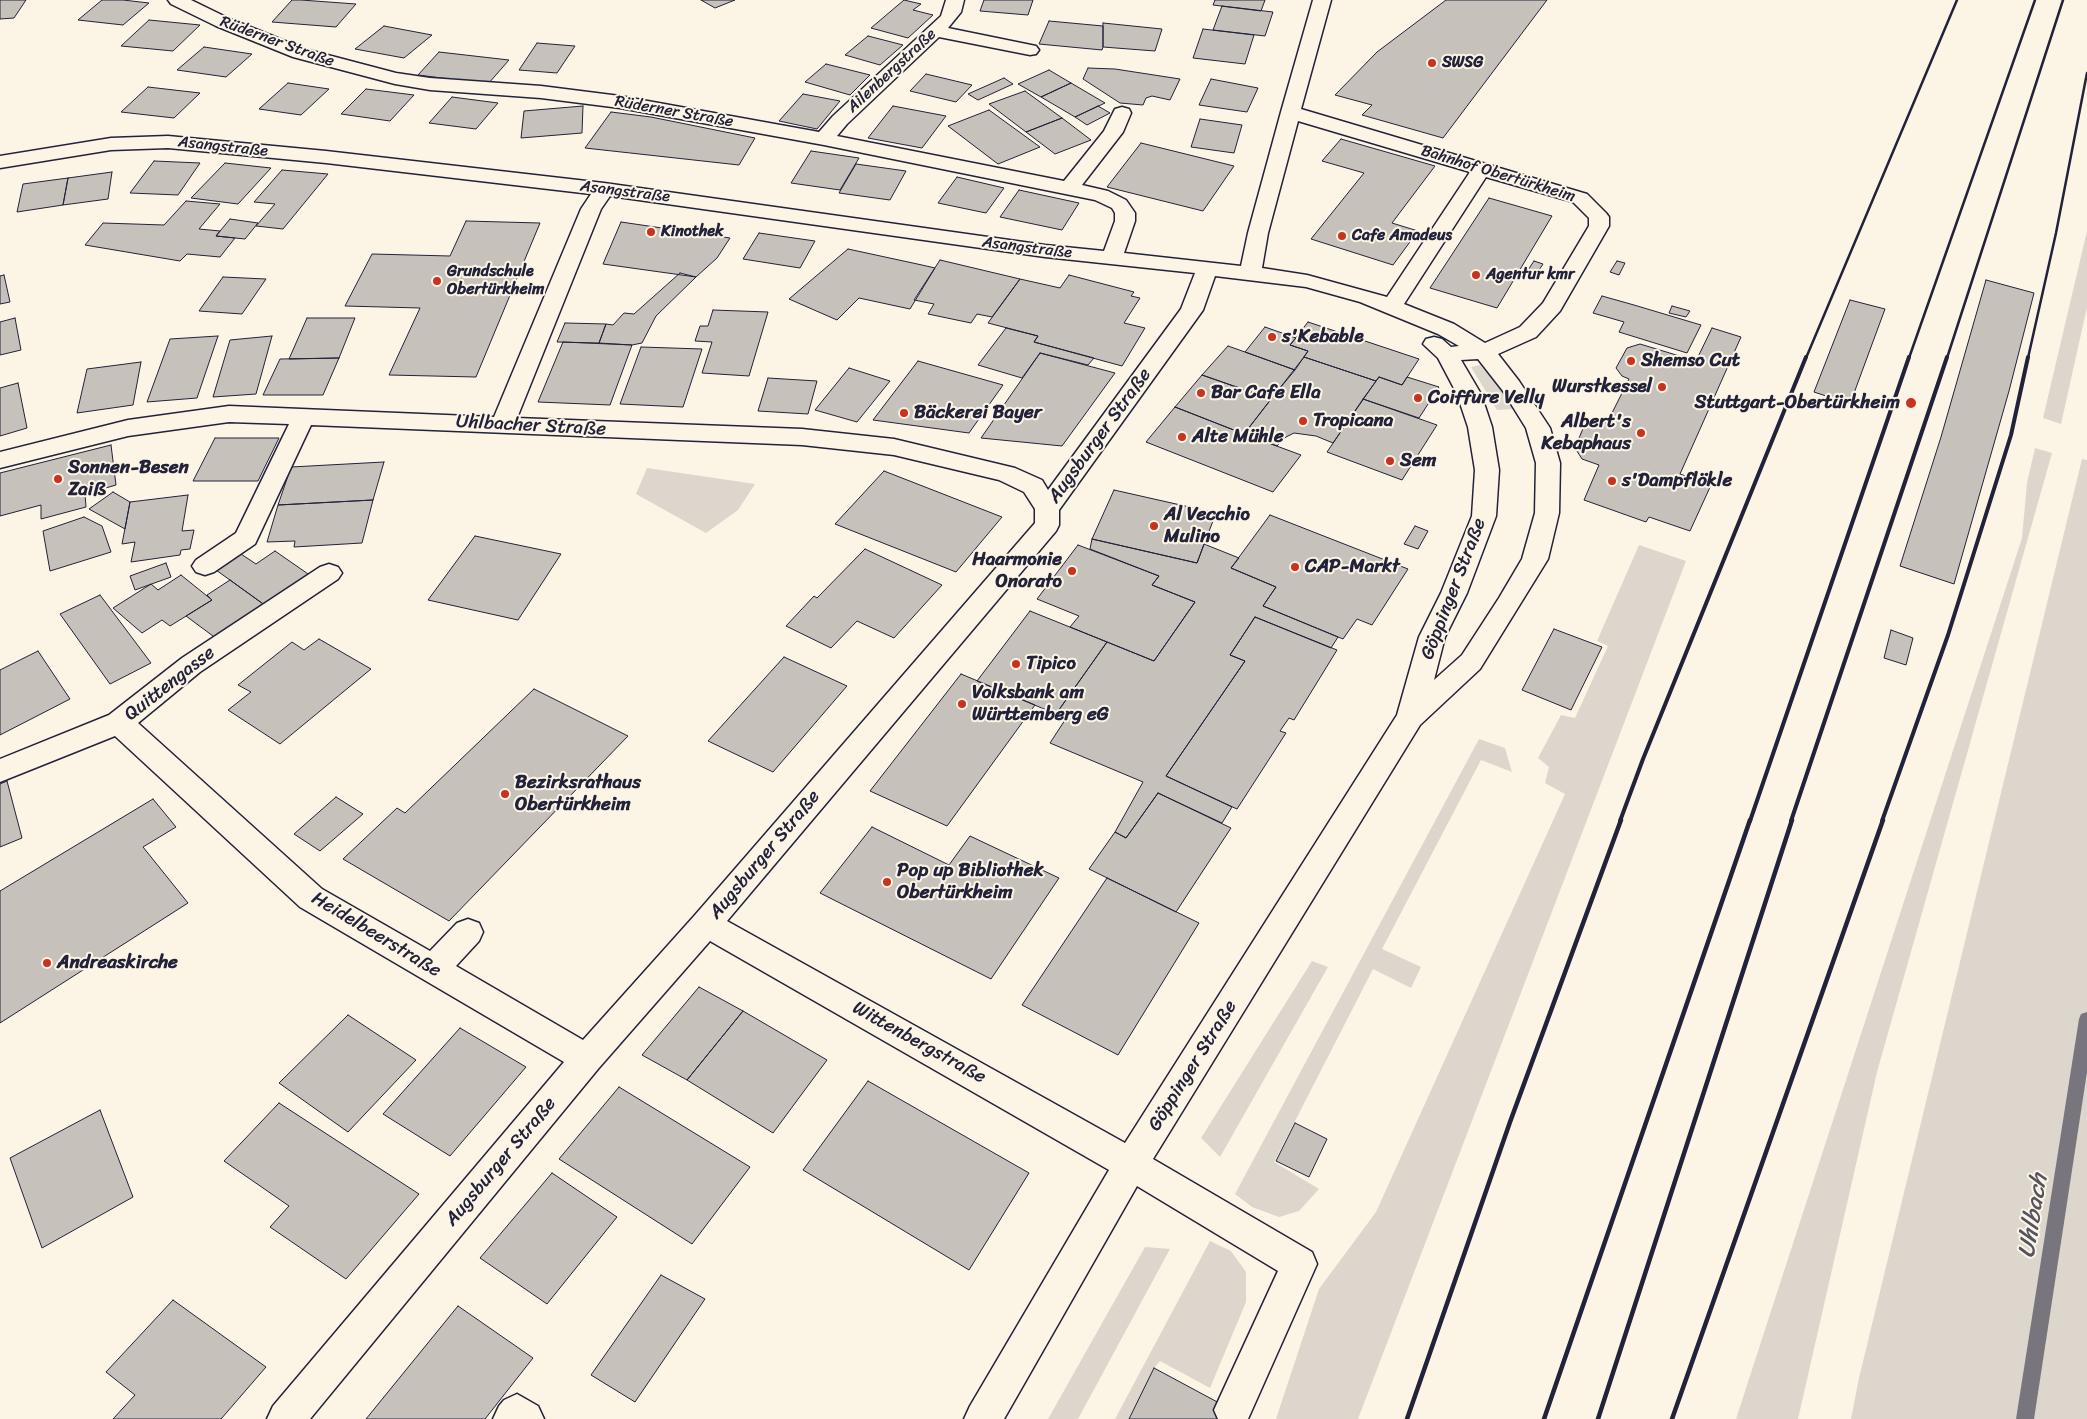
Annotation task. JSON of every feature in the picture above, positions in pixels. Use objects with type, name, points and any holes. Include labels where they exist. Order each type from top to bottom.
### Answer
[{"type":"street","name":"Rüderner Straße","points":[[177,0],[222,22],[292,50],[387,76],[430,84],[541,92],[620,102],[1069,188],[1107,198],[1115,201],[1124,209],[1125,221],[1112,258]]},
{"type":"street","name":"Ailenbergstraße","points":[[824,140],[840,120],[951,16],[955,0]]},
{"type":"street","points":[[1250,272],[1258,233],[1290,112],[1322,0]]},
{"type":"street","points":[[934,31],[1030,50]]},
{"type":"street","name":"Bahnhof Obertürkheim","points":[[1290,112],[1580,198],[1599,217],[1599,226],[1552,306],[1528,332],[1484,352],[1446,354]]},
{"type":"street","points":[[1069,188],[1110,136],[1122,113]]},
{"type":"street","name":"Asangstraße","points":[[0,162],[111,144],[168,142],[326,157],[604,189],[993,244],[1208,269],[1250,272]]},
{"type":"street","points":[[1392,306],[1482,168]]},
{"type":"street","points":[[503,424],[591,209],[604,189]]},
{"type":"street","name":"Augsburger Straße","points":[[286,1419],[587,1059],[706,924],[1046,525],[1046,509],[1192,310],[1208,269]]},
{"type":"street","name":"Göppinger Straße","points":[[1250,272],[1307,281],[1368,297],[1446,329],[1484,352],[1511,386],[1538,428],[1548,463],[1547,513],[1534,559],[1508,605],[1471,662],[1410,716]]},
{"type":"street","name":"Göppinger Straße","points":[[983,1419],[1131,1164],[1410,716],[1432,637],[1454,592],[1484,516],[1487,470],[1480,427],[1469,394],[1446,354],[1421,332],[1368,297]]},
{"type":"street","name":"Uhlbacher Straße","points":[[0,460],[128,428],[229,414],[802,436],[894,447],[1006,474],[1033,486],[1046,509]]},
{"type":"street","points":[[205,566],[246,538],[304,416]]},
{"type":"street","name":"Quittengasse","points":[[0,771],[119,723],[191,665],[329,573]]},
{"type":"street","name":"Heidelbeerstraße","points":[[119,723],[311,898],[587,1059]]},
{"type":"street","name":"Wittenbergstraße","points":[[706,924],[1131,1164],[1299,1264],[1233,1410]]},
{"type":"street","points":[[433,969],[468,932]]},
{"type":"street","points":[[512,1419],[517,1413],[525,1419]]},
{"type":"shaded area","points":[[2087,231],[2087,307],[2061,424],[2043,418]]},
{"type":"shaded area","points":[[1480,365],[1498,385],[1513,409],[1497,410],[1471,367]]},
{"type":"shaded area","points":[[2035,448],[2052,453],[1877,1072],[1798,1419],[1736,1419],[2022,538],[2027,483]]},
{"type":"shaded area","points":[[2082,459],[2087,460],[2087,1419],[1851,1419],[1859,1378]]},
{"type":"shaded area","points":[[647,468],[755,484],[738,510],[706,533],[636,494]]},
{"type":"shaded area","points":[[1639,545],[1686,561],[1358,1419],[1276,1419],[1319,1289],[1376,1212],[1565,794],[1545,783],[1549,767],[1538,758],[1561,715],[1575,718],[1608,646],[1597,641]]},
{"type":"shaded area","points":[[1479,739],[1505,748],[1512,772],[1481,760],[1382,949],[1421,967],[1411,988],[1373,969],[1274,1162],[1319,1189],[1299,1211],[1279,1217],[1252,1207],[1235,1194]]},
{"type":"shaded area","points":[[1312,961],[1328,967],[1220,1157],[1201,1138]]},
{"type":"shaded area","points":[[1210,1241],[1231,1251],[1246,1272],[1246,1302],[1210,1388],[1160,1361],[1154,1368],[1129,1419],[1115,1419]]},
{"type":"shaded area","points":[[1145,1247],[1170,1249],[1078,1419],[1048,1419]]},
{"type":"building","points":[[0,0],[26,0],[14,18],[0,19]]},
{"type":"building","points":[[102,0],[149,3],[123,25],[78,20]]},
{"type":"building","points":[[292,0],[356,4],[336,27],[272,22]]},
{"type":"building","points":[[701,0],[735,0],[715,8]]},
{"type":"building","points":[[904,0],[921,4],[913,10],[933,15],[908,38],[871,28]]},
{"type":"building","points":[[984,0],[1033,0],[1028,15],[980,11]]},
{"type":"building","points":[[1215,0],[1265,0],[1261,11],[1213,5]]},
{"type":"building","name":"SWSG","points":[[1446,0],[1547,0],[1443,138],[1362,115],[1372,105],[1335,95],[1377,52]]},
{"type":"building","points":[[1222,6],[1273,12],[1265,36],[1213,30]]},
{"type":"building","points":[[149,20],[200,25],[173,51],[121,46]]},
{"type":"building","points":[[1049,21],[1103,26],[1102,50],[1039,44]]},
{"type":"building","points":[[1103,23],[1162,29],[1155,51],[1103,47]]},
{"type":"building","points":[[384,26],[432,35],[404,58],[355,49]]},
{"type":"building","points":[[1203,29],[1254,35],[1245,64],[1193,58]]},
{"type":"building","points":[[868,36],[903,45],[880,65],[845,55]]},
{"type":"building","points":[[537,43],[575,46],[557,73],[519,70]]},
{"type":"building","points":[[204,47],[252,54],[226,77],[177,70]]},
{"type":"building","points":[[439,52],[509,60],[488,84],[418,75]]},
{"type":"building","points":[[826,64],[870,75],[850,95],[805,82]]},
{"type":"building","points":[[1088,68],[1115,69],[1180,79],[1170,100],[1152,96],[1146,98],[1143,105],[1120,103],[1083,79]]},
{"type":"building","points":[[1049,70],[1071,83],[1041,97],[1018,84]]},
{"type":"building","points":[[926,74],[972,85],[956,102],[910,91]]},
{"type":"building","points":[[1004,78],[1013,84],[978,100],[968,94]]},
{"type":"building","points":[[1211,79],[1258,88],[1247,112],[1199,105]]},
{"type":"building","points":[[288,83],[329,89],[301,115],[259,109]]},
{"type":"building","points":[[1071,83],[1105,103],[1075,117],[1041,97]]},
{"type":"building","points":[[148,87],[200,93],[174,118],[121,112]]},
{"type":"building","points":[[366,89],[414,95],[390,121],[341,114]]},
{"type":"building","points":[[1025,91],[1062,118],[1026,132],[989,104]]},
{"type":"building","points":[[803,94],[840,101],[817,129],[779,121]]},
{"type":"building","points":[[452,97],[498,103],[476,129],[429,123]]},
{"type":"building","points":[[583,106],[582,133],[521,138],[524,111]]},
{"type":"building","points":[[893,106],[946,116],[922,148],[868,138]]},
{"type":"building","points":[[1098,106],[1110,113],[1087,125],[1075,117]]},
{"type":"building","points":[[989,110],[1040,147],[998,164],[948,126]]},
{"type":"building","points":[[611,112],[651,117],[755,138],[739,165],[585,148]]},
{"type":"building","points":[[1062,118],[1091,140],[1055,154],[1026,132]]},
{"type":"building","points":[[1200,119],[1242,125],[1234,153],[1191,147]]},
{"type":"building","points":[[1341,139],[1435,166],[1392,223],[1418,231],[1393,265],[1311,239],[1364,173],[1322,161]]},
{"type":"building","points":[[1141,143],[1234,166],[1203,211],[1107,187]]},
{"type":"building","points":[[811,151],[859,158],[840,190],[791,183]]},
{"type":"building","points":[[154,161],[200,163],[178,195],[130,193]]},
{"type":"building","points":[[225,163],[271,168],[238,204],[191,198]]},
{"type":"building","points":[[856,164],[906,171],[890,200],[839,193]]},
{"type":"building","points":[[282,170],[328,174],[283,229],[256,226],[275,204],[254,202]]},
{"type":"building","points":[[112,172],[108,199],[63,205],[68,178]]},
{"type":"building","points":[[957,177],[1004,188],[986,213],[938,203]]},
{"type":"building","points":[[68,178],[63,205],[17,212],[23,184]]},
{"type":"building","points":[[1019,190],[1079,203],[1062,230],[1000,217]]},
{"type":"building","points":[[1489,198],[1552,216],[1497,308],[1430,288]]},
{"type":"building","points":[[186,201],[220,204],[199,229],[220,231],[216,236],[235,238],[220,257],[187,254],[180,261],[85,245],[103,223],[164,225]]},
{"type":"building","points":[[230,219],[258,223],[245,239],[216,236]]},
{"type":"building","name":"Grundschule Obertürkheim","points":[[466,221],[540,223],[476,377],[389,375],[420,308],[345,306],[372,254],[450,256]]},
{"type":"building","points":[[621,222],[730,238],[717,258],[696,277],[603,264]]},
{"type":"building","points":[[759,233],[815,241],[800,268],[743,259]]},
{"type":"building","points":[[848,249],[935,268],[910,309],[859,298],[837,320],[789,299]]},
{"type":"building","points":[[940,260],[1020,279],[992,317],[977,314],[971,323],[928,314],[934,304],[914,300]]},
{"type":"building","points":[[1534,261],[1543,264],[1535,276],[1526,273]]},
{"type":"building","points":[[1617,261],[1625,263],[1619,275],[1610,272]]},
{"type":"building","points":[[680,273],[696,277],[656,316],[642,343],[632,345],[599,343],[606,324],[613,325],[624,313],[634,314]]},
{"type":"building","points":[[4,275],[10,302],[0,304],[0,276]]},
{"type":"building","points":[[1069,275],[1134,292],[1131,296],[1140,298],[1124,323],[1145,328],[1122,366],[1034,342],[1038,336],[988,323],[1020,279],[1060,288]]},
{"type":"building","points":[[223,277],[266,279],[242,314],[199,311]]},
{"type":"building","points":[[1986,280],[2034,293],[2009,391],[1954,584],[1900,566],[1941,437]]},
{"type":"building","points":[[1602,296],[1701,325],[1687,353],[1619,332],[1624,322],[1593,313]]},
{"type":"building","points":[[1850,300],[1885,309],[1850,404],[1814,392]]},
{"type":"building","points":[[1672,306],[1690,311],[1686,317],[1669,313]]},
{"type":"building","points":[[713,310],[768,312],[749,376],[702,373],[712,342],[695,341],[700,326],[708,326]]},
{"type":"building","points":[[15,318],[21,350],[0,355],[0,322]]},
{"type":"building","points":[[307,318],[355,318],[339,358],[289,359]]},
{"type":"building","points":[[1308,322],[1419,359],[1402,385],[1379,377],[1376,381],[1304,357],[1308,351],[1290,345]]},
{"type":"building","points":[[565,323],[606,324],[599,343],[557,342]]},
{"type":"building","points":[[1265,327],[1296,338],[1290,345],[1308,351],[1295,370],[1245,352]]},
{"type":"building","points":[[1006,328],[1038,336],[1034,342],[1094,358],[1088,365],[1040,353],[1022,378],[978,365]]},
{"type":"building","points":[[1712,328],[1741,337],[1680,474],[1711,485],[1690,531],[1649,517],[1646,522],[1584,500],[1599,465],[1582,459],[1575,448],[1584,426],[1599,422],[1607,423],[1629,379],[1622,376],[1616,368],[1627,348],[1640,344],[1696,361]]},
{"type":"building","points":[[218,336],[197,398],[147,402],[170,339]]},
{"type":"building","points":[[272,336],[256,394],[213,397],[230,340]]},
{"type":"building","points":[[563,342],[632,345],[610,405],[538,402]]},
{"type":"building","points":[[1228,346],[1295,370],[1271,399],[1202,375]]},
{"type":"building","points":[[641,347],[702,349],[683,407],[620,404]]},
{"type":"building","points":[[1040,353],[1115,373],[1062,446],[981,438]]},
{"type":"building","points":[[1304,357],[1376,381],[1333,443],[1316,436],[1294,433],[1286,437],[1277,446],[1244,434]]},
{"type":"building","points":[[339,358],[323,395],[263,395],[280,359]]},
{"type":"building","points":[[918,361],[1003,385],[969,433],[873,420]]},
{"type":"building","points":[[141,362],[133,405],[77,413],[87,369]]},
{"type":"building","points":[[849,368],[890,381],[857,422],[815,410]]},
{"type":"building","points":[[1202,375],[1271,399],[1244,434],[1175,407]]},
{"type":"building","points":[[1379,377],[1402,385],[1407,377],[1439,387],[1419,418],[1363,399]]},
{"type":"building","points":[[768,378],[817,381],[808,414],[758,411]]},
{"type":"building","points":[[18,383],[27,428],[0,436],[0,388]]},
{"type":"building","points":[[1363,399],[1437,425],[1402,480],[1327,452]]},
{"type":"building","points":[[1175,407],[1301,455],[1273,492],[1146,442]]},
{"type":"building","points":[[215,438],[279,438],[258,481],[193,481]]},
{"type":"building","name":"Sonnen-Besen Zaiß","points":[[111,445],[116,485],[85,494],[86,507],[41,519],[41,505],[0,516],[0,473]]},
{"type":"building","points":[[384,462],[373,500],[278,505],[291,467]]},
{"type":"building","points":[[884,471],[1002,517],[956,572],[835,524]]},
{"type":"building","name":"Al Vecchio Mulino","points":[[1114,490],[1216,513],[1197,563],[1092,539]]},
{"type":"building","points":[[113,492],[130,502],[125,529],[89,509]]},
{"type":"building","points":[[188,495],[182,531],[194,530],[190,549],[181,550],[180,555],[131,562],[135,542],[122,544],[130,502]]},
{"type":"building","points":[[373,500],[362,543],[294,547],[295,541],[267,542],[278,505]]},
{"type":"building","points":[[1270,515],[1408,569],[1372,625],[1357,619],[1343,639],[1263,606],[1276,587],[1231,568]]},
{"type":"building","points":[[84,517],[102,526],[111,552],[50,571],[43,531]]},
{"type":"building","points":[[1415,526],[1428,531],[1418,549],[1404,544]]},
{"type":"building","points":[[475,536],[561,554],[518,620],[428,600]]},
{"type":"building","points":[[1092,539],[1197,563],[1204,544],[1239,558],[1231,568],[1276,587],[1263,606],[1338,637],[1331,648],[1255,617],[1230,655],[1245,661],[1166,776],[1232,807],[1222,823],[1158,793],[1126,838],[1115,832],[1143,782],[1050,743],[1065,720],[1056,714],[1107,642],[1154,661],[1195,602],[1152,585],[1159,576],[1090,549]]},
{"type":"building","points":[[1078,545],[1159,576],[1152,585],[1195,602],[1154,661],[1070,627],[1079,616],[1037,599]]},
{"type":"building","points":[[865,549],[942,585],[894,638],[857,621],[831,648],[786,626],[814,596],[817,598]]},
{"type":"building","points":[[275,551],[311,576],[266,606],[216,570],[241,554],[256,564]]},
{"type":"building","points":[[166,563],[171,577],[135,590],[130,576]]},
{"type":"building","points":[[181,575],[212,600],[170,626],[162,620],[142,633],[113,608],[151,584],[158,590]]},
{"type":"building","points":[[230,580],[266,606],[217,639],[186,616],[212,600],[207,595]]},
{"type":"building","points":[[100,595],[151,663],[110,684],[60,614]]},
{"type":"building","points":[[1030,611],[1107,642],[1056,714],[977,681]]},
{"type":"building","points":[[1255,617],[1337,650],[1294,720],[1289,718],[1280,731],[1286,733],[1237,809],[1166,776],[1245,661],[1230,655]]},
{"type":"building","points":[[1554,629],[1602,647],[1571,710],[1522,690]]},
{"type":"building","points":[[1891,630],[1913,638],[1906,665],[1884,658]]},
{"type":"building","points":[[319,639],[371,669],[280,744],[228,710],[251,692],[238,685],[292,642],[304,650]]},
{"type":"building","points":[[38,651],[70,699],[0,735],[0,670]]},
{"type":"building","points":[[784,657],[847,686],[773,772],[708,741]]},
{"type":"building","points":[[961,674],[1035,705],[947,826],[870,791]]},
{"type":"building","points":[[534,689],[628,736],[449,921],[343,859],[397,808],[405,813]]},
{"type":"building","points":[[7,781],[22,838],[0,847],[0,784]]},
{"type":"building","points":[[1158,793],[1231,828],[1176,912],[1089,869],[1115,832],[1126,838]]},
{"type":"building","points":[[336,797],[363,814],[320,851],[294,834]]},
{"type":"building","name":"Andreaskirche","points":[[153,799],[176,827],[143,847],[188,903],[0,1023],[0,891]]},
{"type":"building","points":[[872,827],[949,865],[970,836],[1059,878],[991,979],[820,893]]},
{"type":"building","points":[[1107,878],[1199,923],[1118,1055],[1022,1005]]},
{"type":"building","points":[[699,987],[743,1011],[687,1080],[642,1055]]},
{"type":"building","points":[[743,1011],[827,1060],[773,1133],[687,1080]]},
{"type":"building","points":[[348,1015],[416,1060],[348,1132],[279,1083]]},
{"type":"building","points":[[460,1028],[526,1067],[450,1156],[383,1114]]},
{"type":"building","points":[[868,1081],[1029,1173],[969,1270],[803,1170]]},
{"type":"building","points":[[619,1087],[750,1167],[692,1244],[559,1159]]},
{"type":"building","points":[[279,1103],[419,1194],[346,1279],[270,1227],[289,1206],[224,1161]]},
{"type":"building","points":[[100,1110],[133,1197],[42,1248],[10,1158]]},
{"type":"building","points":[[1295,1123],[1327,1139],[1309,1177],[1276,1161]]},
{"type":"building","points":[[552,1173],[617,1217],[547,1304],[480,1258]]},
{"type":"building","points":[[661,1275],[705,1299],[635,1402],[591,1375]]},
{"type":"building","points":[[173,1300],[266,1367],[221,1419],[113,1419],[135,1395],[106,1372]]},
{"type":"building","points":[[458,1306],[533,1358],[485,1419],[366,1419]]},
{"type":"building","points":[[1154,1368],[1249,1419],[1129,1419]]},
{"type":"waterway","name":"Uhlbach","points":[[2025,1419],[2087,1019]]},
{"type":"railway","points":[[1806,358],[1957,0]]},
{"type":"railway","points":[[1909,358],[2035,0]]},
{"type":"railway","points":[[1947,358],[2063,0]]},
{"type":"railway","points":[[2028,358],[2056,233],[2087,73]]},
{"type":"railway","points":[[1620,821],[1643,759],[1806,357]]},
{"type":"railway","points":[[1750,821],[1909,357]]},
{"type":"railway","points":[[1791,821],[1947,357]]},
{"type":"railway","points":[[1882,821],[1948,635],[2011,435],[2028,357]]},
{"type":"railway","points":[[1407,1419],[1510,1122],[1621,820]]},
{"type":"railway","points":[[1544,1419],[1750,820]]},
{"type":"railway","points":[[1598,1419],[1792,820]]},
{"type":"railway","points":[[1672,1419],[1883,820]]},
{"type":"place","name":"SWSG","points":[[1432,63]]},
{"type":"place","name":"Kinothek","points":[[651,232]]},
{"type":"place","name":"Cafe Amadeus","points":[[1342,236]]},
{"type":"place","name":"Agentur kmr","points":[[1476,275]]},
{"type":"place","name":"Grundschule Obertürkheim","points":[[437,281]]},
{"type":"place","name":"s'Kebable","points":[[1272,337]]},
{"type":"place","name":"Shemso Cut","points":[[1631,361]]},
{"type":"place","name":"Wurstkessel","points":[[1662,387]]},
{"type":"place","name":"Bar Cafe Ella","points":[[1201,393]]},
{"type":"place","name":"Coiffure Velly","points":[[1418,398]]},
{"type":"place","name":"Stuttgart-Obertürkheim","points":[[1911,403]]},
{"type":"place","name":"Bäckerei Bayer","points":[[904,413]]},
{"type":"place","name":"Tropicana","points":[[1303,421]]},
{"type":"place","name":"Albert's Kebaphaus","points":[[1641,433]]},
{"type":"place","name":"Alte Mühle","points":[[1182,437]]},
{"type":"place","name":"Sem","points":[[1390,461]]},
{"type":"place","name":"Sonnen-Besen Zaiß","points":[[58,479]]},
{"type":"place","name":"s'Dampflökle","points":[[1612,481]]},
{"type":"place","name":"Al Vecchio Mulino","points":[[1154,526]]},
{"type":"place","name":"CAP-Markt","points":[[1295,567]]},
{"type":"place","name":"Haarmonie Onorato","points":[[1072,571]]},
{"type":"place","name":"Tipico","points":[[1016,664]]},
{"type":"place","name":"Volksbank am Württemberg eG","points":[[962,704]]},
{"type":"place","name":"Bezirksrathaus Obertürkheim","points":[[505,794]]},
{"type":"place","name":"Pop up Bibliothek Obertürkheim","points":[[887,882]]},
{"type":"place","name":"Andreaskirche","points":[[47,963]]}]
